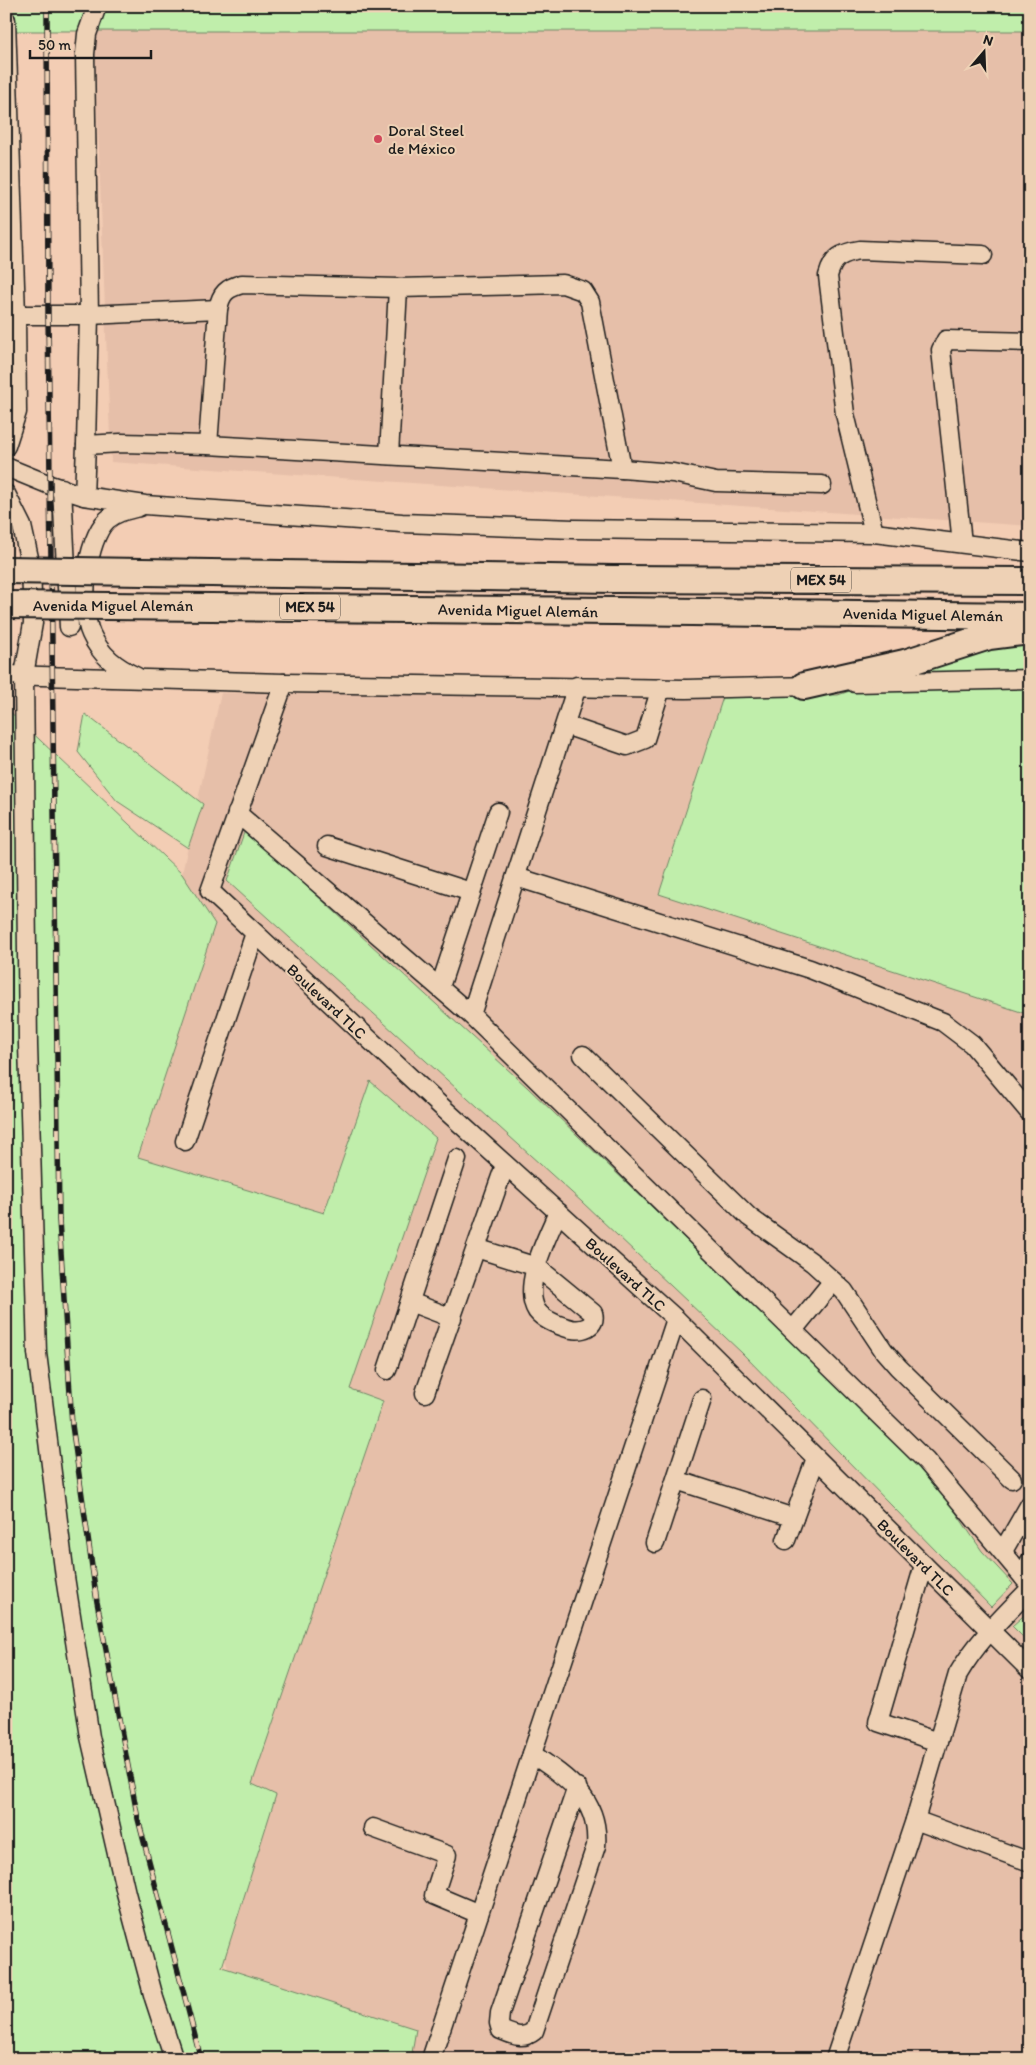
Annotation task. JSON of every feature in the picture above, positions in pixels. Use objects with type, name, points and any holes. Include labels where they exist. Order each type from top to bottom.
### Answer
[{"type":"highway","name":"Avenida Miguel Alemán","points":[[6,570],[613,579],[1030,581]]},
{"type":"highway","name":"Avenida Miguel Alemán","points":[[6,605],[1030,616]]},
{"type":"highway","points":[[804,686],[905,663],[989,636],[1030,631]]},
{"type":"street","points":[[84,496],[89,315],[85,54],[88,34],[97,6]]},
{"type":"street","points":[[6,20],[16,315],[17,412],[6,446]]},
{"type":"street","points":[[874,533],[845,414],[828,276],[830,266],[841,254],[860,250],[983,255]]},
{"type":"street","points":[[208,445],[218,309],[220,298],[228,287],[242,284],[398,288],[563,284],[583,292],[590,302],[622,469]]},
{"type":"street","points":[[389,455],[398,288]]},
{"type":"street","points":[[16,315],[89,315],[218,309]]},
{"type":"street","points":[[962,543],[941,350],[946,340],[1030,342]]},
{"type":"street","points":[[86,445],[122,443],[208,445],[622,469],[673,474],[716,482],[822,485]]},
{"type":"street","points":[[6,467],[84,496],[145,505],[421,524],[574,529],[874,533],[1030,552]]},
{"type":"street","points":[[62,488],[69,627]]},
{"type":"street","points":[[6,494],[22,526],[31,567],[33,622],[24,675],[28,1045],[37,1353],[65,1577],[90,1737],[149,1978],[174,2059]]},
{"type":"street","points":[[142,680],[113,664],[95,643],[87,622],[86,592],[90,555],[96,537],[106,521],[115,514],[145,505]]},
{"type":"street","points":[[6,675],[284,683],[661,688],[1030,679]]},
{"type":"street","points":[[284,683],[237,813],[471,1015],[926,1461],[1003,1551],[1028,1584]]},
{"type":"street","points":[[471,1015],[577,686]]},
{"type":"street","points":[[564,725],[627,746],[645,739],[661,688]]},
{"type":"street","points":[[440,987],[498,812]]},
{"type":"street","name":"Boulevard TLC","points":[[237,813],[210,891],[506,1165],[676,1319],[1030,1670]]},
{"type":"street","points":[[327,846],[471,892]]},
{"type":"street","points":[[516,877],[810,969],[943,1022],[972,1044],[1030,1114]]},
{"type":"street","points":[[185,1142],[255,933]]},
{"type":"street","points":[[584,1055],[749,1217],[813,1263],[844,1291],[884,1351],[898,1367],[1012,1480]]},
{"type":"street","points":[[387,1370],[456,1159]]},
{"type":"street","points":[[425,1393],[506,1165]]},
{"type":"street","points":[[476,1248],[536,1267],[558,1212]]},
{"type":"street","points":[[793,1330],[833,1281]]},
{"type":"street","points":[[410,1302],[452,1318]]},
{"type":"street","points":[[431,2059],[676,1319]]},
{"type":"street","points":[[655,1543],[702,1398]]},
{"type":"street","points":[[786,1540],[816,1458]]},
{"type":"street","points":[[676,1480],[794,1518]]},
{"type":"street","points":[[1003,1551],[1030,1504]]},
{"type":"street","points":[[835,2059],[915,1820],[958,1674],[968,1658],[1028,1584],[1030,1561]]},
{"type":"street","points":[[924,1565],[878,1722],[938,1742]]},
{"type":"street","points":[[532,1754],[577,1788],[591,1810],[597,1830],[596,1846],[534,2032],[529,2036],[518,2036],[501,2030],[499,2023],[500,2013],[577,1788]]},
{"type":"street","points":[[915,1820],[1030,1862]]},
{"type":"street","points":[[373,1828],[447,1855],[434,1895],[479,1914]]},
{"type":"shaded area","points":[[94,27],[1030,27],[1030,526],[111,462]]},
{"type":"shaded area","points":[[1030,670],[1030,2059],[253,2059],[179,1792],[99,1117],[182,874],[221,693]]},
{"type":"green space","points":[[6,6],[1030,6],[1030,31],[6,31]]},
{"type":"green space","points":[[1030,640],[1030,1015],[659,894],[724,694],[838,695],[993,641]]},
{"type":"green space","points":[[6,708],[182,874],[215,924],[138,1157],[324,1213],[370,1081],[436,1138],[350,1389],[383,1401],[252,1784],[276,1795],[222,1967],[416,2029],[411,2059],[6,2059]]},
{"type":"green space","points":[[85,714],[203,804],[188,848],[117,801],[78,752]]},
{"type":"green space","points":[[245,830],[527,1087],[929,1473],[982,1551],[1013,1584],[991,1607],[742,1353],[582,1202],[227,881]]},
{"type":"green space","points":[[1030,1610],[1030,1644],[1012,1626]]},
{"type":"railway","points":[[47,6],[48,315],[59,1220],[72,1425],[97,1602],[138,1819],[201,2059]]},
{"type":"place","name":"Doral Steel de México","points":[[378,139]]}]
